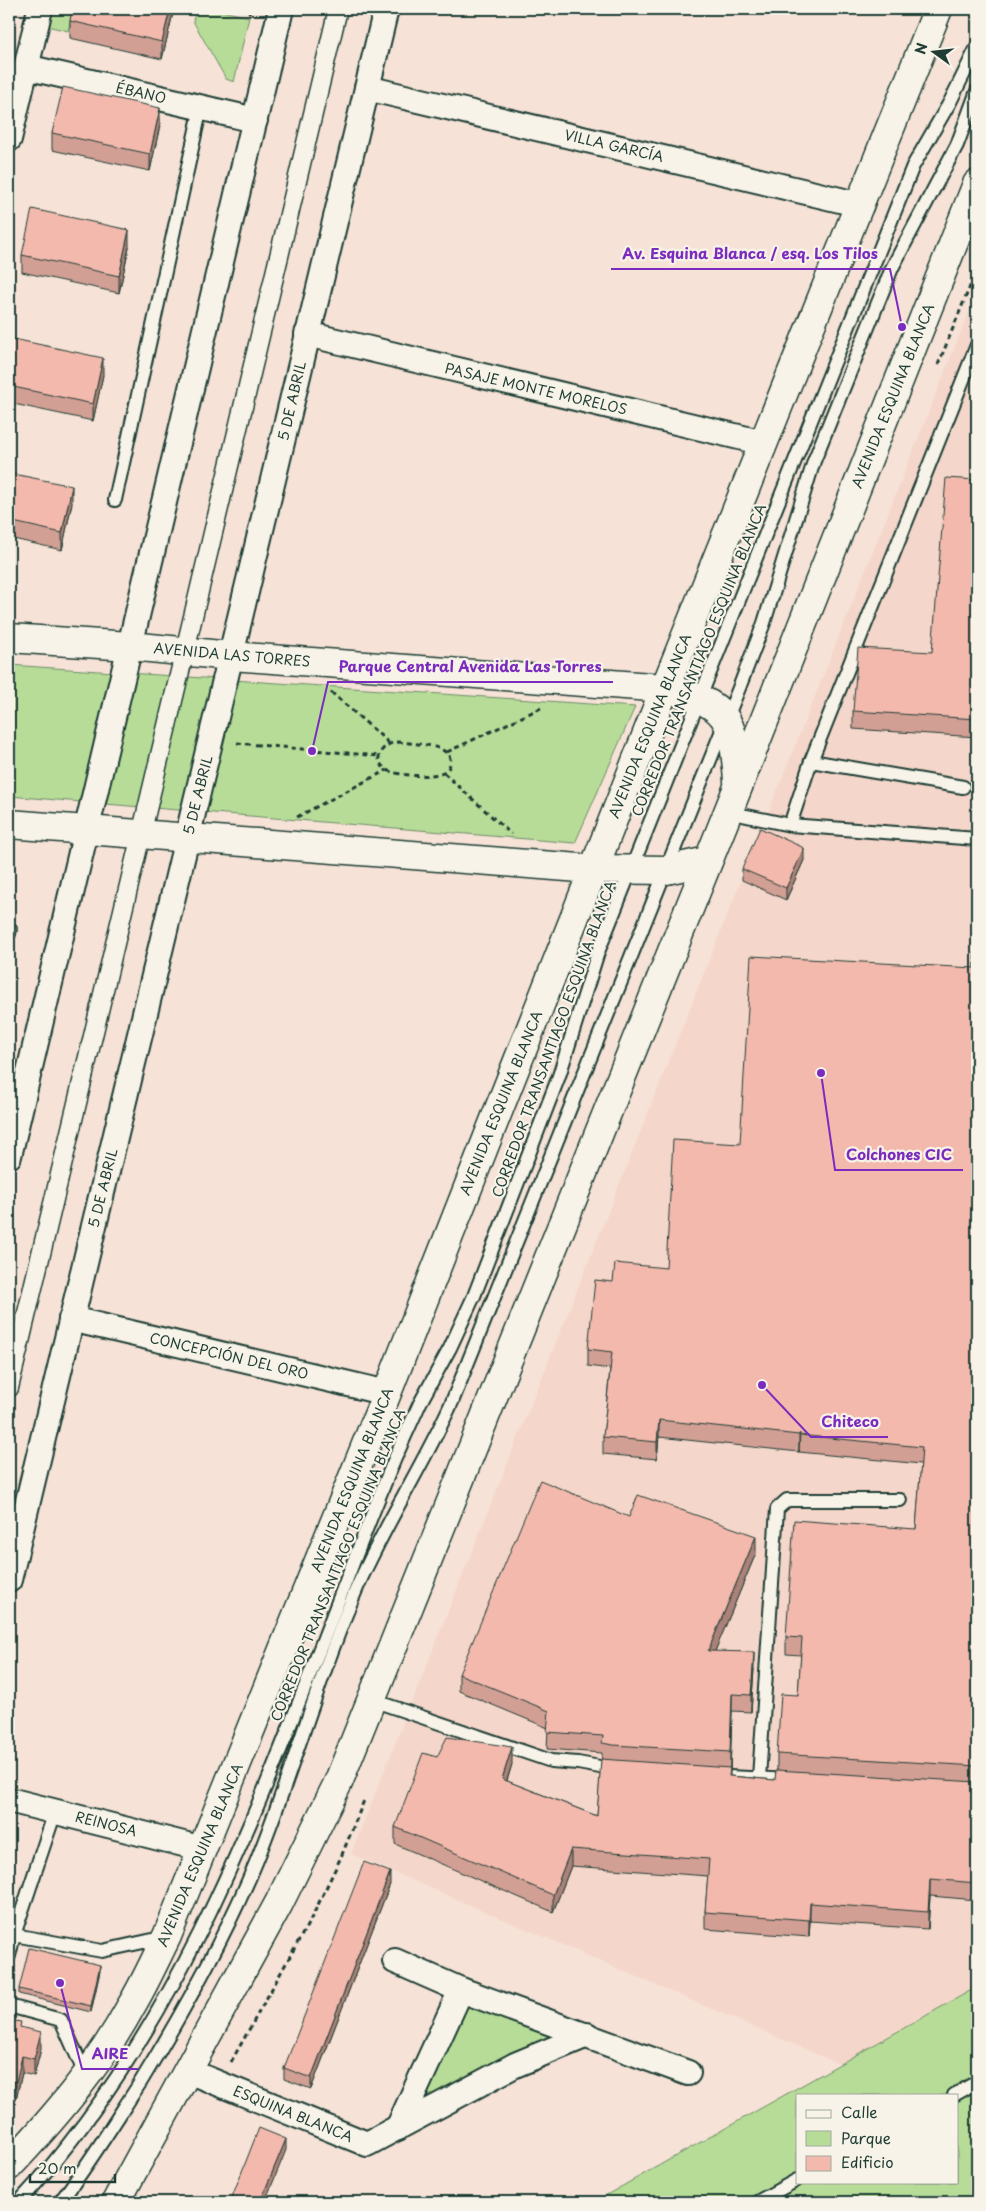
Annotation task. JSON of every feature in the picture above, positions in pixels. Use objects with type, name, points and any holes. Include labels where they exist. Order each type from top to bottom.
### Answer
[{"type":"main road","name":"AVENIDA ESQUINA BLANCA","points":[[9,2166],[56,2114],[86,2076],[130,2008],[167,1936],[387,1393],[665,688],[861,205],[938,9]]},
{"type":"main road","name":"AVENIDA ESQUINA BLANCA","points":[[116,2202],[306,1850],[338,1783],[733,799],[977,184]]},
{"type":"main road","name":"AVENIDA LAS TORRES","points":[[9,638],[665,688],[700,698]]},
{"type":"main road","points":[[700,698],[717,709],[726,720],[736,750],[733,799]]},
{"type":"main road","points":[[9,824],[593,869],[666,870],[708,861]]},
{"type":"street","points":[[9,139],[40,9]]},
{"type":"street","points":[[9,1156],[281,9]]},
{"type":"street","points":[[9,1388],[338,9]]},
{"type":"street","name":"5 DE ABRIL","points":[[9,1580],[386,9]]},
{"type":"street","name":"ÉBANO","points":[[26,67],[255,120]]},
{"type":"street","name":"VILLA GARCÍA","points":[[367,88],[861,205]]},
{"type":"street","name":"PASAJE MONTE MORELOS","points":[[307,334],[764,443]]},
{"type":"street","name":"CONCEPCIÓN DEL ORO","points":[[71,1319],[387,1393]]},
{"type":"street","name":"REINOSA","points":[[9,1800],[203,1849]]},
{"type":"street","points":[[395,1961],[461,1990],[688,2073]]},
{"type":"street","points":[[398,2128],[461,1990]]},
{"type":"street","name":"ESQUINA BLANCA","points":[[188,2071],[367,2144],[515,2065],[586,2035]]},
{"type":"lane","name":"CORREDOR TRANSANTIAGO ESQUINA BLANCA","points":[[19,2202],[69,2144],[140,2043],[168,1995],[221,1888],[258,1804],[396,1456],[420,1403],[450,1348],[477,1287],[539,1132],[559,1076],[598,952],[913,166],[950,102],[977,47]]},
{"type":"lane","name":"CORREDOR TRANSANTIAGO ESQUINA BLANCA","points":[[60,2202],[97,2150],[175,2027],[210,1962],[246,1888],[356,1591],[378,1543],[436,1437],[452,1402],[726,720],[764,623],[814,461],[892,268],[957,145],[977,91]]},
{"type":"lane","points":[[115,500],[201,107]]},
{"type":"lane","points":[[790,825],[812,761],[977,345]]},
{"type":"lane","points":[[812,761],[963,787]]},
{"type":"lane","points":[[733,799],[790,825],[977,839]]},
{"type":"lane","points":[[759,1778],[777,1510],[787,1500],[900,1500]]},
{"type":"lane","points":[[372,1700],[551,1761],[632,1771]]},
{"type":"lane","points":[[720,1776],[799,1781]]},
{"type":"lane","points":[[9,1956],[14,1935],[55,1812]]},
{"type":"lane","points":[[14,1935],[102,1951],[167,1936]]},
{"type":"lane","points":[[9,2006],[61,2020],[86,2076]]},
{"type":"lane","points":[[956,2094],[977,2082]]},
{"type":"lane","points":[[756,2202],[796,2181]]},
{"type":"path","points":[[975,273],[977,268]]},
{"type":"path","points":[[292,820],[387,770],[433,776],[444,773],[449,767],[450,759],[447,752],[438,747],[389,743],[295,661]]},
{"type":"path","points":[[447,752],[548,705]]},
{"type":"path","points":[[211,741],[379,756]]},
{"type":"path","points":[[387,770],[381,764],[379,756],[382,748],[389,743]]},
{"type":"path","points":[[444,773],[520,841],[538,865]]},
{"type":"shaded area","points":[[977,292],[977,1987],[840,2064],[351,1854]]},
{"type":"green space","points":[[47,9],[73,9],[68,31],[43,25]]},
{"type":"green space","points":[[196,9],[213,9],[249,17],[234,82],[226,79],[193,21]]},
{"type":"green space","points":[[9,665],[635,707],[575,843],[9,796]]},
{"type":"green space","points":[[977,1987],[977,2202],[594,2202]]},
{"type":"green space","points":[[468,2005],[557,2033],[423,2105]]},
{"type":"building","points":[[72,9],[170,9],[162,42],[70,21]]},
{"type":"building","points":[[63,87],[160,108],[150,154],[52,133]]},
{"type":"building","points":[[32,209],[129,230],[119,276],[22,255]]},
{"type":"building","points":[[9,338],[103,358],[93,404],[9,386]]},
{"type":"building","points":[[9,473],[72,486],[62,533],[9,521]]},
{"type":"building","points":[[946,478],[977,480],[977,719],[853,711],[858,648],[932,652]]},
{"type":"building","points":[[760,828],[804,848],[786,888],[742,869]]},
{"type":"building","points":[[977,927],[977,1766],[777,1754],[781,1694],[798,1695],[802,1638],[786,1637],[794,1520],[916,1529],[922,1447],[659,1420],[657,1442],[603,1437],[612,1352],[588,1349],[595,1280],[613,1282],[615,1263],[666,1268],[673,1140],[740,1144],[751,956],[974,968]]},
{"type":"building","points":[[540,1480],[629,1517],[638,1495],[756,1536],[708,1651],[754,1652],[751,1695],[732,1694],[730,1752],[613,1745],[602,1743],[603,1736],[547,1732],[549,1711],[459,1674]]},
{"type":"building","points":[[447,1737],[512,1747],[502,1779],[597,1816],[601,1759],[730,1768],[729,1776],[775,1780],[776,1770],[977,1782],[977,1883],[930,1879],[928,1912],[810,1903],[809,1920],[705,1912],[709,1859],[571,1849],[553,1895],[395,1827],[423,1753],[437,1757]]},
{"type":"building","points":[[364,1862],[390,1872],[311,2078],[284,2068]]},
{"type":"building","points":[[29,1948],[100,1965],[91,2006],[19,1989]]},
{"type":"building","points":[[9,2020],[21,2022],[20,2027],[41,2032],[34,2059],[22,2056],[16,2082],[9,2080]]},
{"type":"building","points":[[259,2128],[286,2139],[260,2202],[230,2202]]},
{"type":"place","name":"Av. Esquina Blanca / esq. Los Tilos","points":[[902,327]]},
{"type":"place","name":"Parque Central Avenida Las Torres","points":[[312,751]]},
{"type":"place","name":"Colchones CIC","points":[[821,1073]]},
{"type":"place","name":"Chiteco","points":[[762,1385]]},
{"type":"place","name":"AIRE","points":[[60,1983]]}]
